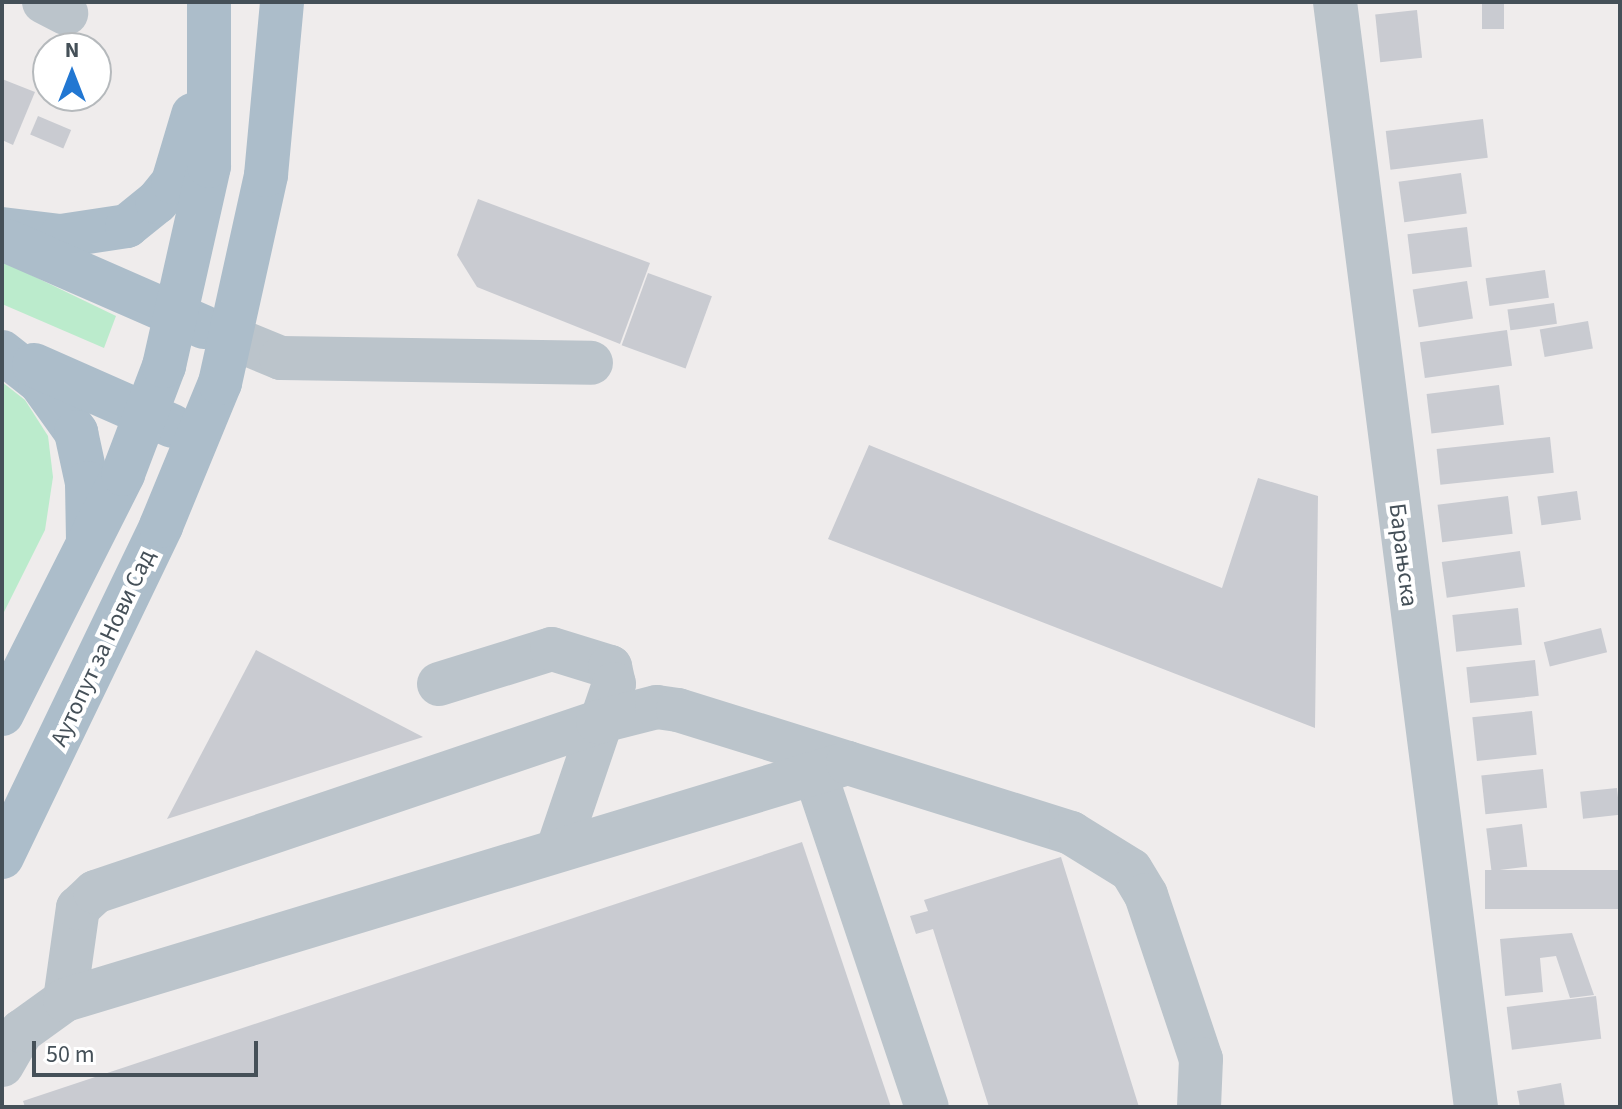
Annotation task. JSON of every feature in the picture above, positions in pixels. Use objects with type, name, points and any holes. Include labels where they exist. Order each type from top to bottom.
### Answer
[{"type":"main road","name":"Аутопут за Нови Сад","points":[[2,857],[200,437],[232,338],[272,135],[282,2]]},
{"type":"main road","points":[[2,229],[87,235],[127,226],[157,202],[181,161],[209,16]]},
{"type":"main road","points":[[2,714],[89,543],[147,415],[178,316],[209,166],[209,16]]},
{"type":"main road","points":[[2,239],[232,338]]},
{"type":"main road","points":[[2,351],[200,437]]},
{"type":"main road","points":[[2,351],[50,393],[76,432],[87,483],[89,543]]},
{"type":"street","name":"Барањска","points":[[1335,2],[1476,1107]]},
{"type":"street","points":[[232,338],[281,358],[591,363]]},
{"type":"street","points":[[439,684],[543,650],[561,651],[610,667],[614,684],[598,722],[557,851]]},
{"type":"street","points":[[65,1000],[76,917],[84,900],[95,892],[598,722],[648,708],[678,710],[832,768],[1071,833],[1131,870],[1146,895],[1201,1059],[1199,1107]]},
{"type":"street","points":[[2,1065],[22,1031],[65,1000],[832,768]]},
{"type":"street","points":[[832,768],[927,1107]]},
{"type":"green space","points":[[2,261],[116,316],[104,348],[2,304]]},
{"type":"green space","points":[[2,382],[25,400],[48,436],[53,477],[45,530],[2,616]]},
{"type":"building","points":[[1482,2],[1504,2],[1504,29],[1482,29]]},
{"type":"building","points":[[1417,10],[1422,58],[1380,62],[1375,14]]},
{"type":"building","points":[[2,79],[32,91],[32,99],[13,145],[2,140]]},
{"type":"building","points":[[38,116],[71,130],[63,148],[30,134]]},
{"type":"building","points":[[1483,119],[1488,158],[1390,170],[1386,131]]},
{"type":"building","points":[[1461,173],[1467,214],[1404,222],[1399,182]]},
{"type":"building","points":[[478,199],[650,263],[620,344],[477,287],[457,255]]},
{"type":"building","points":[[1467,227],[1472,267],[1412,274],[1407,234]]},
{"type":"building","points":[[1545,270],[1549,298],[1489,306],[1486,278]]},
{"type":"building","points":[[648,273],[712,296],[686,369],[622,345]]},
{"type":"building","points":[[1467,281],[1473,319],[1419,327],[1413,290]]},
{"type":"building","points":[[1554,303],[1557,324],[1510,330],[1507,310]]},
{"type":"building","points":[[1588,321],[1593,349],[1545,357],[1540,330]]},
{"type":"building","points":[[1507,330],[1512,366],[1425,378],[1420,342]]},
{"type":"building","points":[[1499,385],[1504,425],[1431,434],[1427,394]]},
{"type":"building","points":[[1550,437],[1554,473],[1440,485],[1437,449]]},
{"type":"building","points":[[869,445],[1222,588],[1258,478],[1318,496],[1315,728],[828,539]]},
{"type":"building","points":[[1577,491],[1581,520],[1541,525],[1537,497]]},
{"type":"building","points":[[1508,496],[1513,534],[1442,542],[1438,505]]},
{"type":"building","points":[[1520,551],[1525,587],[1447,598],[1442,562]]},
{"type":"building","points":[[1518,608],[1522,645],[1456,652],[1452,615]]},
{"type":"building","points":[[1601,628],[1607,652],[1550,667],[1544,642]]},
{"type":"building","points":[[256,650],[423,737],[167,819]]},
{"type":"building","points":[[1535,660],[1539,696],[1470,703],[1466,667]]},
{"type":"building","points":[[1532,711],[1537,755],[1477,761],[1472,717]]},
{"type":"building","points":[[1543,769],[1547,808],[1485,814],[1481,775]]},
{"type":"building","points":[[1617,788],[1620,815],[1583,819],[1580,792]]},
{"type":"building","points":[[1522,824],[1527,867],[1492,871],[1486,828]]},
{"type":"building","points":[[802,842],[891,1107],[25,1107],[23,1101]]},
{"type":"building","points":[[1061,857],[1139,1107],[989,1107],[933,929],[916,934],[910,916],[928,911],[924,900]]},
{"type":"building","points":[[1485,870],[1620,870],[1620,909],[1485,909]]},
{"type":"building","points":[[1572,933],[1594,995],[1570,998],[1556,956],[1540,958],[1543,992],[1505,996],[1500,939]]},
{"type":"building","points":[[1596,996],[1601,1039],[1512,1050],[1507,1007]]},
{"type":"building","points":[[1561,1083],[1565,1107],[1520,1107],[1517,1091]]}]
